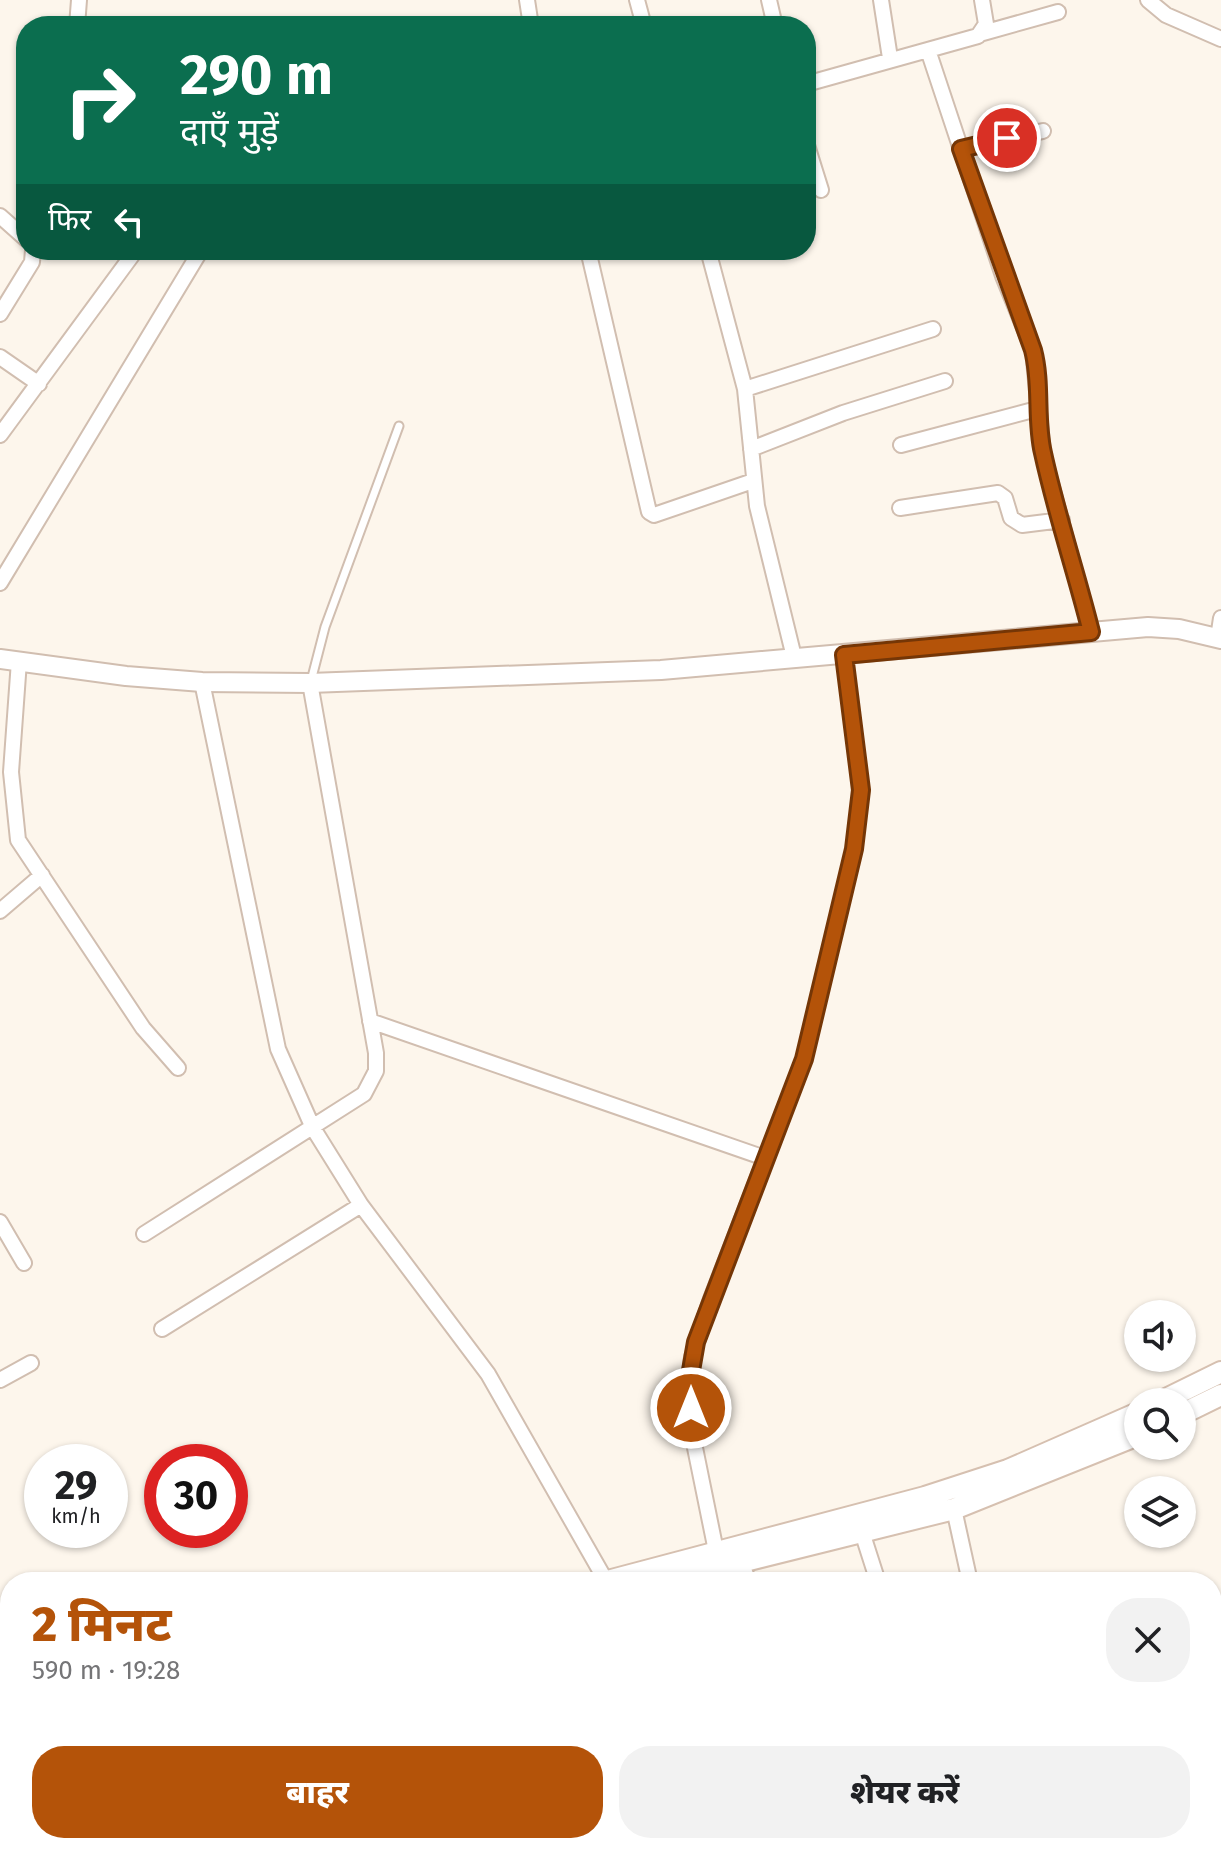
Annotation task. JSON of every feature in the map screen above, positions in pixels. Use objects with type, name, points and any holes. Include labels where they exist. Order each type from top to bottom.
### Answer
[{"type":"main road","points":[[1188,1388],[1221,1372]]},
{"type":"main road","points":[[1196,1407],[1221,1395]]},
{"type":"main road","points":[[641,1572],[925,1497],[1008,1470],[1124,1419]]},
{"type":"main road","points":[[708,1572],[954,1509],[1124,1441]]},
{"type":"street","points":[[881,0],[890,58]]},
{"type":"street","points":[[982,0],[986,24],[983,33]]},
{"type":"street","points":[[1148,0],[1166,15],[1221,39]]},
{"type":"street","points":[[816,81],[1058,12]]},
{"type":"street","points":[[928,50],[1033,350],[1038,374],[1037,409],[1043,454],[1091,632]]},
{"type":"street","points":[[961,149],[1043,131]]},
{"type":"street","points":[[816,174],[821,190]]},
{"type":"street","points":[[0,216],[16,230]]},
{"type":"street","points":[[0,314],[32,260]]},
{"type":"street","points":[[0,435],[129,260]]},
{"type":"street","points":[[0,583],[192,260]]},
{"type":"street","points":[[590,260],[649,512],[654,515],[753,481]]},
{"type":"street","points":[[711,260],[745,389],[753,481],[794,657]]},
{"type":"street","points":[[745,389],[933,329]]},
{"type":"street","points":[[0,357],[39,384]]},
{"type":"street","points":[[751,449],[843,413],[945,381]]},
{"type":"street","points":[[901,445],[1037,409]]},
{"type":"street","points":[[900,508],[998,493],[1005,498],[1011,518],[1022,525],[1062,520]]},
{"type":"street","points":[[178,1068],[143,1028],[18,840],[11,772],[9,660],[126,676],[202,682],[310,683],[557,675],[844,655],[1148,627],[1219,639],[1221,618]]},
{"type":"street","points":[[716,1551],[692,1433],[689,1382],[701,1327],[804,1059],[860,816],[861,790],[844,655]]},
{"type":"street","points":[[202,682],[278,1049],[313,1128],[361,1205],[488,1374],[599,1572]]},
{"type":"street","points":[[144,1234],[313,1128],[364,1094],[371,1083],[376,1053],[310,683]]},
{"type":"street","points":[[0,911],[42,875]]},
{"type":"street","points":[[370,1021],[765,1158]]},
{"type":"street","points":[[162,1329],[361,1205]]},
{"type":"street","points":[[0,1222],[24,1263]]},
{"type":"street","points":[[1,1376],[31,1363]]},
{"type":"street","points":[[954,1509],[968,1572]]},
{"type":"street","points":[[862,1532],[875,1572]]},
{"type":"street","points":[[741,1562],[745,1572]]},
{"type":"lane","points":[[310,683],[325,627],[399,426]]},
{"type":"route","points":[[691,1408],[689,1382],[696,1342],[804,1059],[854,849],[861,790],[844,655],[1091,632],[1043,454],[1037,420],[1036,361],[1003,276],[961,149],[1007,138]]}]
